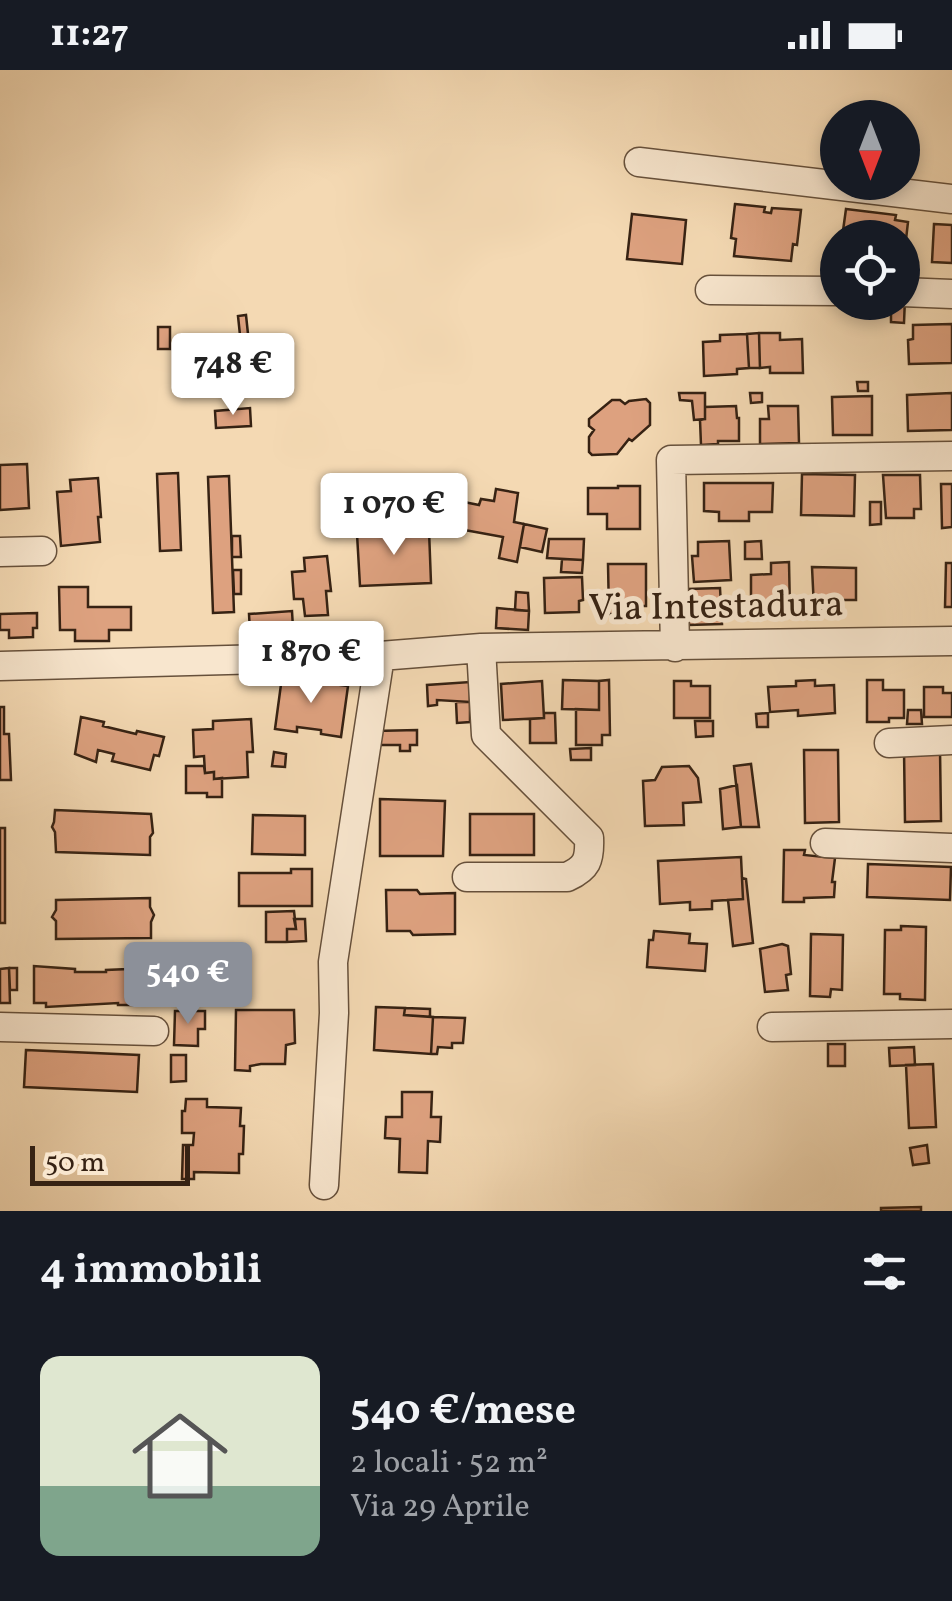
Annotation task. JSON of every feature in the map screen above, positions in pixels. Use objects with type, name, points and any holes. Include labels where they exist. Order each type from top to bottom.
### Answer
[{"type":"street","points":[[639,162],[952,200]]},
{"type":"street","points":[[710,290],[820,291]]},
{"type":"street","points":[[920,293],[952,294]]},
{"type":"street","points":[[675,647],[671,460],[952,456]]},
{"type":"street","points":[[0,552],[42,550]]},
{"type":"street","name":"Via Intestadura","points":[[0,666],[380,656],[481,648],[952,641]]},
{"type":"street","points":[[467,877],[567,876],[580,871],[590,854],[589,838],[486,735],[481,648]]},
{"type":"street","points":[[324,1185],[334,1013],[333,962],[380,656]]},
{"type":"street","points":[[889,743],[952,740]]},
{"type":"street","points":[[826,843],[952,848]]},
{"type":"street","points":[[772,1027],[952,1024]]},
{"type":"street","points":[[0,1028],[154,1032]]},
{"type":"building","points":[[735,204],[765,207],[764,212],[771,213],[772,208],[801,210],[791,261],[734,256],[736,239],[731,238]]},
{"type":"building","points":[[846,209],[896,215],[895,220],[844,220]]},
{"type":"building","points":[[632,214],[686,220],[682,264],[627,259]]},
{"type":"building","points":[[934,224],[952,225],[952,263],[932,262]]},
{"type":"building","points":[[246,315],[248,334],[240,335],[238,316]]},
{"type":"building","points":[[952,324],[952,363],[909,364],[908,340],[913,339],[913,325]]},
{"type":"building","points":[[158,327],[170,327],[170,349],[158,349]]},
{"type":"building","points":[[759,333],[760,368],[749,368],[747,334]]},
{"type":"building","points":[[759,333],[780,333],[780,340],[802,339],[803,373],[770,373],[770,367],[760,368]]},
{"type":"building","points":[[747,334],[749,368],[737,369],[737,374],[704,376],[703,342],[720,341],[720,335]]},
{"type":"building","points":[[857,382],[868,382],[868,391],[858,391]]},
{"type":"building","points":[[679,393],[705,393],[705,419],[694,420],[692,401],[680,400]]},
{"type":"building","points":[[750,393],[762,393],[762,402],[751,403]]},
{"type":"building","points":[[952,393],[952,430],[908,431],[907,395]]},
{"type":"building","points":[[872,396],[872,435],[833,435],[832,397]]},
{"type":"building","points":[[646,399],[650,403],[650,425],[632,441],[629,439],[617,454],[589,452],[589,437],[594,430],[589,419],[612,400],[625,404]]},
{"type":"building","points":[[736,406],[739,441],[701,445],[700,420],[705,419],[705,407]]},
{"type":"building","points":[[768,406],[798,406],[799,443],[760,444],[760,419],[769,419]]},
{"type":"building","points":[[250,408],[251,426],[216,428],[215,411]]},
{"type":"building","points":[[27,464],[29,508],[0,510],[0,465]]},
{"type":"building","points":[[178,473],[181,550],[160,551],[157,474]]},
{"type":"building","points":[[802,474],[855,475],[854,516],[801,515]]},
{"type":"building","points":[[883,475],[920,475],[921,509],[914,509],[914,518],[886,518]]},
{"type":"building","points":[[229,476],[234,612],[213,613],[208,477]]},
{"type":"building","points":[[98,478],[100,542],[61,546],[57,492],[71,491],[70,480]]},
{"type":"building","points":[[704,483],[773,483],[772,512],[749,512],[749,521],[719,521],[719,512],[704,511]]},
{"type":"building","points":[[941,484],[952,484],[952,527],[942,528]]},
{"type":"building","points":[[640,486],[640,529],[607,529],[607,514],[588,514],[588,488]]},
{"type":"building","points":[[496,489],[518,493],[514,522],[524,524],[517,562],[499,558],[503,537],[459,529],[464,502],[479,505],[481,499],[494,501]]},
{"type":"building","points":[[870,502],[881,502],[881,524],[870,525]]},
{"type":"building","points":[[524,524],[547,529],[542,552],[520,547]]},
{"type":"building","points":[[429,530],[431,583],[360,586],[357,534]]},
{"type":"building","points":[[232,536],[240,536],[241,557],[232,557]]},
{"type":"building","points":[[549,539],[584,539],[583,560],[547,558]]},
{"type":"building","points":[[729,541],[731,580],[694,582],[692,556],[698,556],[698,542]]},
{"type":"building","points":[[761,541],[762,559],[745,559],[745,542]]},
{"type":"building","points":[[327,556],[331,591],[326,591],[328,615],[305,616],[303,599],[294,599],[292,572],[305,571],[304,558]]},
{"type":"building","points":[[562,559],[583,560],[582,573],[561,572]]},
{"type":"building","points":[[789,562],[790,611],[751,611],[751,575],[771,574],[771,563]]},
{"type":"building","points":[[946,563],[952,563],[952,607],[945,607]]},
{"type":"building","points":[[608,564],[646,564],[646,606],[626,606],[626,614],[609,614]]},
{"type":"building","points":[[812,567],[856,568],[856,600],[830,600],[830,609],[814,608]]},
{"type":"building","points":[[233,570],[241,570],[241,594],[234,594]]},
{"type":"building","points":[[582,577],[579,612],[545,613],[544,578]]},
{"type":"building","points":[[59,587],[88,587],[88,607],[131,607],[131,630],[109,630],[109,641],[75,641],[75,630],[60,630]]},
{"type":"building","points":[[720,588],[722,624],[689,625],[688,589]]},
{"type":"building","points":[[516,592],[528,593],[529,611],[515,610]]},
{"type":"building","points":[[497,608],[529,611],[528,630],[496,628]]},
{"type":"building","points":[[292,611],[293,628],[279,629],[280,642],[266,643],[265,631],[250,632],[249,614]]},
{"type":"building","points":[[37,613],[33,637],[9,638],[9,630],[0,630],[0,614]]},
{"type":"building","points":[[282,677],[348,686],[341,737],[297,727],[297,732],[275,729]]},
{"type":"building","points":[[563,680],[599,681],[599,710],[562,709]]},
{"type":"building","points":[[609,680],[610,735],[602,735],[602,745],[576,745],[576,709],[599,710],[599,681]]},
{"type":"building","points":[[815,680],[815,686],[834,685],[835,713],[798,716],[798,710],[770,712],[768,687],[796,686],[796,681]]},
{"type":"building","points":[[867,680],[883,680],[883,690],[904,690],[904,718],[867,722]]},
{"type":"building","points":[[542,681],[544,718],[503,720],[501,684]]},
{"type":"building","points":[[674,681],[710,686],[710,718],[674,718]]},
{"type":"building","points":[[470,682],[470,702],[437,700],[437,705],[428,706],[427,685]]},
{"type":"building","points":[[924,687],[943,687],[943,693],[952,693],[952,717],[924,717]]},
{"type":"building","points":[[456,702],[470,702],[470,722],[457,723]]},
{"type":"building","points":[[0,707],[4,707],[4,734],[9,734],[11,780],[0,780]]},
{"type":"building","points":[[908,710],[921,710],[922,724],[907,724]]},
{"type":"building","points":[[544,713],[555,713],[556,743],[530,743],[530,719],[544,718]]},
{"type":"building","points":[[768,713],[768,727],[757,727],[756,714]]},
{"type":"building","points":[[81,717],[136,734],[137,731],[164,737],[159,756],[154,755],[150,770],[112,761],[114,754],[98,750],[96,762],[75,754]]},
{"type":"building","points":[[251,719],[253,752],[247,752],[248,777],[214,779],[214,772],[205,773],[204,756],[194,757],[193,730],[213,729],[213,721]]},
{"type":"building","points":[[695,721],[713,721],[713,736],[696,737]]},
{"type":"building","points":[[417,730],[417,745],[410,745],[410,751],[400,751],[400,745],[376,745],[375,731]]},
{"type":"building","points":[[591,748],[591,760],[571,760],[570,749]]},
{"type":"building","points":[[904,749],[940,749],[941,821],[905,822]]},
{"type":"building","points":[[804,750],[838,750],[839,822],[805,823]]},
{"type":"building","points":[[274,752],[286,754],[285,767],[272,766]]},
{"type":"building","points":[[751,764],[759,827],[741,827],[734,766]]},
{"type":"building","points":[[186,766],[204,766],[205,773],[214,772],[214,779],[222,778],[222,797],[186,793]]},
{"type":"building","points":[[689,766],[698,778],[701,802],[683,803],[684,825],[645,826],[643,781],[655,780],[662,767]]},
{"type":"building","points":[[737,785],[741,827],[723,829],[720,789]]},
{"type":"building","points":[[380,799],[445,801],[443,856],[380,856]]},
{"type":"building","points":[[55,810],[151,814],[150,855],[56,852],[52,827]]},
{"type":"building","points":[[470,814],[534,814],[534,855],[470,855]]},
{"type":"building","points":[[253,815],[305,816],[305,855],[252,854]]},
{"type":"building","points":[[0,828],[5,828],[5,923],[0,923]]},
{"type":"building","points":[[784,850],[805,850],[804,855],[835,858],[834,897],[783,902]]},
{"type":"building","points":[[741,857],[743,899],[712,901],[712,909],[690,910],[690,902],[660,904],[658,861]]},
{"type":"building","points":[[868,864],[951,867],[950,900],[867,897]]},
{"type":"building","points":[[291,869],[312,869],[312,906],[239,906],[239,873],[291,873]]},
{"type":"building","points":[[742,878],[746,879],[753,943],[733,946],[728,900],[743,899]]},
{"type":"building","points":[[386,890],[455,893],[455,934],[387,931]]},
{"type":"building","points":[[150,898],[154,915],[151,938],[56,939],[56,921],[52,917],[56,900]]},
{"type":"building","points":[[294,911],[296,929],[287,929],[287,942],[266,942],[266,912]]},
{"type":"building","points":[[294,919],[305,919],[306,941],[287,942],[287,929],[296,929]]},
{"type":"building","points":[[901,926],[926,927],[925,1000],[884,994],[885,930],[901,930]]},
{"type":"building","points":[[654,931],[690,934],[689,943],[707,944],[705,971],[647,967],[649,940],[653,940]]},
{"type":"building","points":[[811,934],[843,935],[842,990],[831,989],[830,997],[810,996]]},
{"type":"building","points":[[788,946],[788,990],[765,992],[760,949]]},
{"type":"building","points":[[128,964],[147,964],[148,1002],[46,1007],[46,1003],[34,1003],[34,966],[106,972],[128,969]]},
{"type":"building","points":[[9,968],[10,1003],[0,1003],[0,969]]},
{"type":"building","points":[[9,968],[17,968],[17,990],[10,990]]},
{"type":"building","points":[[376,1007],[405,1008],[404,1015],[433,1017],[431,1054],[374,1050]]},
{"type":"building","points":[[405,1008],[430,1009],[430,1017],[404,1015]]},
{"type":"building","points":[[236,1010],[294,1010],[295,1043],[286,1045],[285,1064],[235,1070]]},
{"type":"building","points":[[175,1011],[205,1011],[205,1029],[198,1029],[198,1046],[174,1045]]},
{"type":"building","points":[[433,1017],[465,1018],[463,1043],[452,1043],[452,1048],[438,1047],[437,1054],[431,1054]]},
{"type":"building","points":[[828,1044],[845,1044],[845,1066],[828,1066]]},
{"type":"building","points":[[914,1047],[915,1065],[890,1066],[889,1048]]},
{"type":"building","points":[[26,1050],[139,1055],[137,1092],[24,1087]]},
{"type":"building","points":[[171,1055],[186,1055],[186,1081],[171,1082]]},
{"type":"building","points":[[933,1064],[936,1127],[909,1128],[906,1065]]},
{"type":"building","points":[[402,1092],[432,1092],[431,1117],[441,1117],[440,1142],[428,1141],[427,1173],[399,1172],[400,1139],[385,1138],[386,1117],[402,1117]]},
{"type":"building","points":[[186,1099],[207,1099],[207,1107],[241,1108],[240,1126],[244,1126],[239,1173],[194,1172],[194,1179],[182,1179],[183,1145],[193,1145],[194,1133],[182,1133]]},
{"type":"building","points":[[927,1145],[929,1163],[913,1165],[910,1148]]},
{"type":"building","points":[[921,1207],[921,1211],[881,1211],[881,1208]]}]
